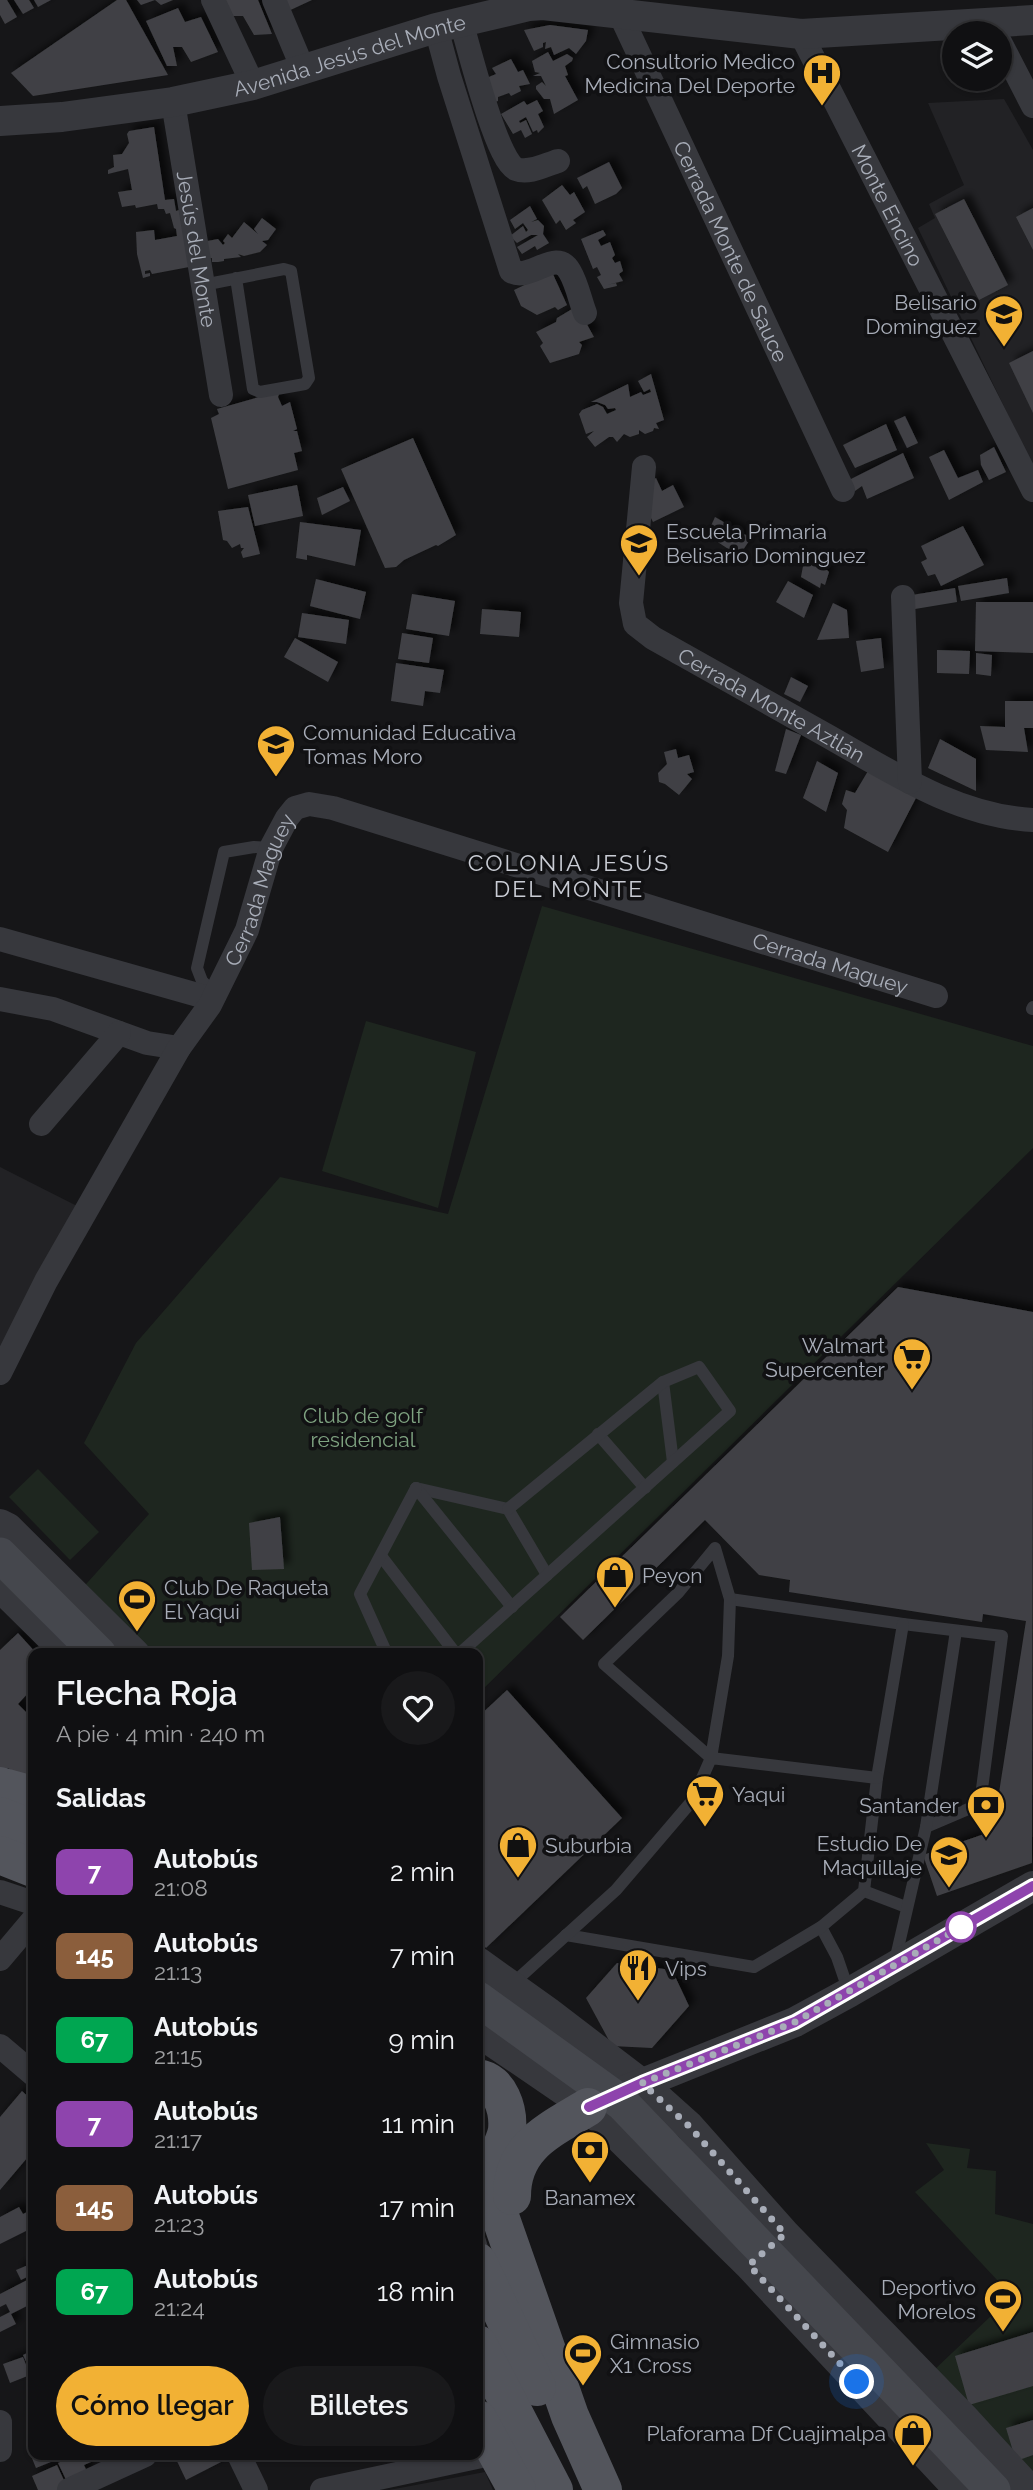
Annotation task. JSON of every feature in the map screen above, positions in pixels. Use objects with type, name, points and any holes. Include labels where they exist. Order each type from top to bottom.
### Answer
[{"type":"main road","points":[[0,1555],[93,1648]]},
{"type":"main road","points":[[0,1786],[28,1794]]},
{"type":"main road","points":[[0,1816],[28,1827]]},
{"type":"main road","points":[[0,1855],[28,1866]]},
{"type":"main road","points":[[483,2003],[622,2103],[993,2490]]},
{"type":"main road","points":[[483,2080],[500,2094],[506,2117],[507,2131],[493,2169],[494,2199],[570,2416],[605,2490]]},
{"type":"main road","points":[[589,2107],[535,2140],[521,2158],[512,2176],[511,2194],[516,2227],[599,2449],[605,2490]]},
{"type":"main road","points":[[483,2272],[585,2490]]},
{"type":"main road","points":[[483,2354],[554,2490]]},
{"type":"main road","points":[[483,2427],[517,2490]]},
{"type":"street","points":[[213,0],[253,85]]},
{"type":"street","points":[[274,0],[303,69]]},
{"type":"street","name":"Avenida Jesús del Monte","points":[[0,121],[62,117],[173,103],[253,85],[449,25],[529,6],[802,34],[942,33]]},
{"type":"street","name":"Cerrada Monte de Sauce","points":[[620,14],[843,489]]},
{"type":"street","name":"Avenida Jesús del Monte","points":[[1012,27],[1033,20]]},
{"type":"street","points":[[449,25],[474,69],[501,151],[508,164],[517,170],[531,170],[558,161]]},
{"type":"street","points":[[449,25],[449,76],[511,271],[523,274],[556,261],[562,262],[569,270],[585,313]]},
{"type":"street","name":"Monte Encino","points":[[802,34],[1033,490]]},
{"type":"street","points":[[1012,66],[1033,106]]},
{"type":"street","name":"Jesús del Monte","points":[[173,103],[221,395]]},
{"type":"street","name":"Cerrada Monte Aztlán","points":[[644,467],[631,603],[635,624],[653,638],[910,782],[968,809],[1002,818],[1033,820]]},
{"type":"street","points":[[903,597],[910,782]]},
{"type":"street","name":"Cerrada Maguey","points":[[0,1373],[46,1281],[179,1048],[213,996],[247,930],[271,848],[295,808],[309,804],[333,808],[936,996]]},
{"type":"street","points":[[0,939],[213,996]]},
{"type":"street","points":[[0,999],[53,1009],[147,1043],[179,1048]]},
{"type":"street","points":[[41,1124],[118,1033]]},
{"type":"street","points":[[0,1524],[8,1528],[129,1648]]},
{"type":"street","points":[[0,1587],[62,1648]]},
{"type":"street","points":[[483,2079],[589,2107],[795,2022],[1033,1886]]},
{"type":"street","points":[[0,1892],[28,1901]]},
{"type":"street","points":[[0,1959],[28,1926]]},
{"type":"street","points":[[483,1966],[642,2083],[689,2126],[785,2234],[1030,2490]]},
{"type":"street","points":[[483,2035],[589,2107],[749,2265],[959,2490]]},
{"type":"street","points":[[0,2046],[28,2070]]},
{"type":"street","points":[[749,2265],[785,2234]]},
{"type":"street","points":[[0,2422],[0,2450]]},
{"type":"street","points":[[69,2490],[134,2460]]},
{"type":"street","points":[[241,2460],[255,2488]]},
{"type":"street","points":[[322,2490],[463,2460]]},
{"type":"lane","points":[[203,285],[236,278],[284,269],[291,271],[309,378],[305,384],[260,392],[253,389],[236,278]]},
{"type":"lane","points":[[213,996],[202,981],[197,968],[224,852],[254,847],[271,848]]},
{"type":"lane","points":[[465,1648],[730,1411],[699,1367],[663,1382],[508,1509]]},
{"type":"lane","points":[[663,1382],[673,1462]]},
{"type":"lane","points":[[598,1434],[645,1488]]},
{"type":"lane","points":[[416,1488],[508,1509],[547,1575]]},
{"type":"lane","points":[[384,1648],[360,1594],[416,1488]]},
{"type":"lane","points":[[416,1488],[512,1607]]},
{"type":"lane","points":[[510,1986],[616,1890],[692,1801],[711,1758],[728,1656],[730,1599],[715,1548],[678,1593],[604,1664],[711,1758],[877,1778]]},
{"type":"lane","points":[[381,1556],[453,1648]]},
{"type":"lane","points":[[730,1599],[1002,1636],[980,1804],[926,1827]]},
{"type":"lane","points":[[566,1935],[754,1967],[821,1927],[864,1891],[877,1778],[903,1624]]},
{"type":"lane","points":[[894,1966],[926,1827],[956,1631]]},
{"type":"lane","points":[[864,1891],[906,1907]]},
{"type":"lane","points":[[821,1927],[837,1957],[850,1992]]},
{"type":"lane","points":[[483,2250],[502,2312]]},
{"type":"shaded area","name":"Belisario Dominguez","points":[[1004,99],[1033,150],[1033,467],[918,228],[935,218],[929,204],[964,185],[928,103]]},
{"type":"shaded area","points":[[0,1167],[77,1206],[0,1363]]},
{"type":"shaded area","points":[[485,2472],[493,2490],[389,2490]]},
{"type":"green space","name":"Club de golf residencial","points":[[542,906],[1033,1046],[1033,1148],[483,1689],[483,1648],[137,1648],[79,1592],[149,1514],[84,1443],[136,1343],[280,1177],[448,1214]]},
{"type":"green space","points":[[366,1021],[476,1052],[438,1208],[322,1171]]},
{"type":"green space","points":[[38,1469],[99,1532],[70,1560],[9,1497]]},
{"type":"green space","name":"Deportivo Morelos","points":[[926,2143],[970,2149],[967,2168],[996,2171],[995,2214],[1033,2224],[1033,2479],[933,2371],[1012,2296],[915,2192],[944,2170]]},
{"type":"building","points":[[0,0],[7,0],[17,17],[5,24],[0,15]]},
{"type":"building","points":[[14,0],[29,0],[34,8],[23,14]]},
{"type":"building","points":[[34,0],[51,0],[38,7]]},
{"type":"building","points":[[117,0],[126,0],[168,75],[33,96],[11,73]]},
{"type":"building","points":[[137,0],[155,0],[141,5]]},
{"type":"building","points":[[155,0],[173,0],[161,5]]},
{"type":"building","points":[[218,0],[258,0],[272,34],[254,35],[243,16],[225,16]]},
{"type":"building","points":[[278,0],[312,0],[284,13]]},
{"type":"building","points":[[178,8],[185,22],[201,17],[218,52],[191,62],[182,47],[173,47],[177,66],[167,66],[146,21]]},
{"type":"building","points":[[550,25],[588,30],[586,41],[576,54],[569,48],[554,55],[551,47],[545,49],[546,42],[543,47],[534,51],[524,30]]},
{"type":"building","points":[[548,52],[553,61],[567,54],[573,58],[565,66],[568,75],[565,76],[578,100],[554,114],[550,99],[544,99],[536,89],[542,82],[546,86],[541,76],[533,76],[540,73],[535,72],[532,61]]},
{"type":"building","points":[[511,59],[518,72],[523,70],[530,84],[519,86],[521,91],[511,96],[509,93],[498,97],[495,102],[484,79],[496,74],[492,68]]},
{"type":"building","points":[[537,100],[543,111],[538,114],[544,127],[538,133],[537,130],[533,132],[526,117],[519,121],[520,123],[526,120],[532,134],[525,138],[521,130],[513,134],[501,114],[524,101],[527,105]]},
{"type":"building","points":[[154,127],[165,200],[174,199],[176,211],[179,210],[189,267],[152,274],[150,270],[145,271],[145,274],[150,273],[150,276],[143,278],[137,254],[136,232],[154,230],[155,240],[177,236],[176,229],[170,213],[166,214],[164,209],[158,209],[157,204],[136,208],[135,205],[122,207],[118,192],[132,190],[128,169],[108,174],[108,170],[114,167],[113,155],[122,154],[129,143],[129,131]]},
{"type":"building","points":[[609,162],[622,188],[616,194],[595,204],[587,186],[583,189],[577,178]]},
{"type":"building","points":[[562,185],[570,195],[574,192],[585,212],[573,220],[576,223],[566,230],[560,220],[556,224],[542,200]]},
{"type":"building","points":[[964,199],[1008,285],[979,300],[935,214]]},
{"type":"building","points":[[530,206],[537,219],[531,222],[538,220],[544,226],[543,234],[549,243],[537,250],[535,246],[522,254],[517,247],[538,235],[531,235],[517,243],[510,236],[523,226],[526,232],[528,230],[523,223],[515,229],[510,220]]},
{"type":"building","points":[[1033,208],[1033,250],[1016,217]]},
{"type":"building","points":[[262,218],[276,229],[268,240],[262,241],[267,245],[260,252],[244,256],[238,254],[241,257],[218,262],[212,262],[212,258],[205,259],[202,242],[218,239],[223,245],[228,234],[232,238],[244,222],[258,234],[254,229]]},
{"type":"building","points":[[603,230],[606,235],[598,240],[601,246],[610,242],[615,255],[612,258],[615,263],[620,261],[623,271],[619,274],[623,281],[607,285],[616,283],[617,286],[604,289],[597,277],[601,275],[597,267],[593,269],[581,239]]},
{"type":"building","points":[[552,272],[567,305],[537,315],[521,306],[514,290]]},
{"type":"building","points":[[572,309],[584,319],[594,337],[579,342],[582,345],[579,354],[550,363],[540,346],[543,343],[536,332],[556,322],[557,318]]},
{"type":"building","points":[[1033,351],[1033,413],[1009,363]]},
{"type":"building","points":[[651,374],[664,420],[656,423],[659,429],[654,428],[645,434],[639,430],[639,434],[630,437],[624,434],[617,442],[613,437],[609,437],[595,447],[587,437],[594,431],[586,434],[579,414],[582,410],[597,404],[603,407],[607,414],[616,410],[591,402],[628,384],[630,397],[641,392],[643,395],[651,392],[650,389],[644,392],[638,381]]},
{"type":"building","points":[[280,391],[278,397],[282,406],[290,402],[297,429],[293,431],[297,431],[302,451],[294,453],[298,470],[228,489],[211,418],[219,414],[217,409]]},
{"type":"building","points":[[905,416],[918,443],[907,448],[894,421]]},
{"type":"building","points":[[886,424],[897,450],[855,468],[843,445]]},
{"type":"building","points":[[413,438],[456,535],[438,546],[404,560],[396,567],[385,568],[341,469]]},
{"type":"building","points":[[994,447],[1006,472],[989,480],[981,465],[980,455]]},
{"type":"building","points":[[944,450],[958,478],[978,470],[983,482],[949,500],[929,457]]},
{"type":"building","points":[[903,453],[914,478],[867,499],[862,486],[855,491],[849,480]]},
{"type":"building","points":[[656,478],[662,491],[673,485],[684,507],[653,522],[642,500],[648,483]]},
{"type":"building","points":[[297,485],[303,516],[255,526],[248,495]]},
{"type":"building","points":[[343,487],[350,501],[322,515],[317,498]]},
{"type":"building","points":[[248,507],[260,554],[243,558],[241,552],[244,548],[241,548],[240,544],[232,548],[223,540],[218,511]]},
{"type":"building","points":[[715,517],[751,538],[739,556],[707,535]]},
{"type":"building","points":[[300,522],[361,530],[355,566],[307,555],[307,560],[296,558]]},
{"type":"building","points":[[963,526],[984,565],[941,586],[935,574],[928,576],[921,562],[927,559],[921,546]]},
{"type":"building","points":[[805,555],[826,564],[825,568],[829,572],[825,585],[821,583],[820,588],[801,577]]},
{"type":"building","points":[[1007,578],[1009,593],[961,601],[958,586]]},
{"type":"building","points":[[316,579],[366,592],[360,619],[310,606]]},
{"type":"building","points":[[788,581],[813,595],[804,618],[776,602]]},
{"type":"building","points":[[955,588],[957,602],[915,609],[912,595]]},
{"type":"building","points":[[412,594],[455,601],[449,636],[406,629]]},
{"type":"building","points":[[976,602],[1033,602],[1033,653],[975,651]]},
{"type":"building","points":[[833,603],[847,610],[849,638],[817,640]]},
{"type":"building","points":[[482,609],[521,612],[519,637],[480,634]]},
{"type":"building","points":[[302,613],[349,620],[346,644],[298,637]]},
{"type":"building","points":[[402,633],[433,638],[429,663],[398,659]]},
{"type":"building","points":[[295,638],[338,662],[328,682],[284,657]]},
{"type":"building","points":[[881,638],[884,668],[861,672],[856,641]]},
{"type":"building","points":[[937,650],[970,651],[969,674],[937,673]]},
{"type":"building","points":[[976,653],[992,655],[991,676],[976,674]]},
{"type":"building","points":[[396,663],[444,670],[440,693],[425,691],[423,706],[391,701]]},
{"type":"building","points":[[791,677],[808,686],[800,702],[784,694]]},
{"type":"building","points":[[1005,701],[1033,701],[1033,728],[1024,728],[1028,752],[986,750],[980,726],[1005,727]]},
{"type":"building","points":[[786,729],[801,735],[786,774],[775,771]]},
{"type":"building","points":[[940,739],[976,759],[976,791],[928,768]]},
{"type":"building","points":[[676,749],[678,758],[689,755],[694,772],[687,774],[692,779],[679,795],[659,782],[658,773],[667,764],[664,752]]},
{"type":"building","points":[[817,761],[838,773],[826,812],[803,798]]},
{"type":"building","points":[[868,771],[917,796],[888,852],[844,828],[847,810],[842,804],[846,790],[855,793]]},
{"type":"building","name":"Walmart Supercenter","points":[[898,1287],[1033,1312],[1032,1863],[937,1896],[923,1855],[993,1831],[1026,1621],[983,1614],[982,1622],[789,1592],[790,1580],[759,1575],[705,1520],[583,1640],[560,1617]]},
{"type":"building","points":[[280,1517],[284,1569],[252,1570],[249,1523]]},
{"type":"building","points":[[18,1633],[32,1648],[28,1648],[28,1693],[18,1704],[28,1714],[28,1782],[8,1768],[2,1773],[0,1771],[0,1650]]},
{"type":"building","name":"Suburbia","points":[[507,1690],[622,1818],[486,1948],[483,1945],[483,1712]]},
{"type":"building","name":"Vips","points":[[617,1963],[672,1970],[689,2006],[652,2048],[612,2046],[586,1998]]},
{"type":"building","points":[[22,2091],[28,2096],[28,2157],[0,2190],[0,2117]]},
{"type":"building","points":[[19,2207],[23,2214],[28,2212],[28,2230],[0,2244],[0,2217]]},
{"type":"building","points":[[28,2265],[28,2276],[21,2280],[16,2270]]},
{"type":"building","points":[[28,2280],[28,2306],[11,2314],[16,2324],[0,2332],[0,2317],[10,2312],[6,2304],[0,2307],[0,2294]]},
{"type":"building","points":[[1033,2332],[1033,2386],[969,2405],[955,2356]]},
{"type":"building","points":[[28,2352],[28,2366],[23,2355]]},
{"type":"building","points":[[23,2357],[28,2376],[10,2383],[3,2364]]},
{"type":"building","points":[[1033,2420],[1033,2455],[1016,2461],[1006,2428]]},
{"type":"building","points":[[33,2460],[56,2460],[36,2468]]},
{"type":"building","points":[[64,2460],[90,2460],[84,2465],[89,2476],[69,2486],[58,2463]]},
{"type":"building","points":[[176,2460],[225,2460],[186,2480]]},
{"type":"building","points":[[57,2465],[67,2487],[61,2490],[38,2490],[32,2476]]},
{"type":"bus line","name":"7","points":[[589,2107],[795,2022],[1033,1886]]},
{"type":"place","name":"Consultorio Medico Medicina Del Deporte","points":[[822,107]]},
{"type":"place","name":"Belisario Dominguez","points":[[1004,348]]},
{"type":"place","name":"Escuela Primaria Belisario Dominguez","points":[[639,577]]},
{"type":"place","name":"Comunidad Educativa Tomas Moro","points":[[276,778]]},
{"type":"place","name":"Walmart Supercenter","points":[[912,1391]]},
{"type":"place","name":"Peyon","points":[[615,1609]]},
{"type":"place","name":"Club De Raqueta El Yaqui","points":[[137,1633]]},
{"type":"place","name":"Yaqui","points":[[705,1828]]},
{"type":"place","name":"Santander","points":[[986,1839]]},
{"type":"place","name":"Suburbia","points":[[518,1879]]},
{"type":"place","name":"Estudio De Maquillaje","points":[[949,1889]]},
{"type":"place","name":"Vips","points":[[638,2002]]},
{"type":"place","name":"Banamex","points":[[590,2184]]},
{"type":"place","name":"Deportivo Morelos","points":[[1003,2333]]},
{"type":"place","name":"Gimnasio X1 Cross","points":[[583,2387]]},
{"type":"place","name":"Plaforama Df Cuajimalpa","points":[[913,2467]]},
{"type":"district","name":"COLONIA JESÚS DEL MONTE","points":[[569,875]]},
{"type":"route","points":[[857,2382],[749,2265],[785,2234],[689,2126],[642,2083],[795,2022],[961,1927]]}]
